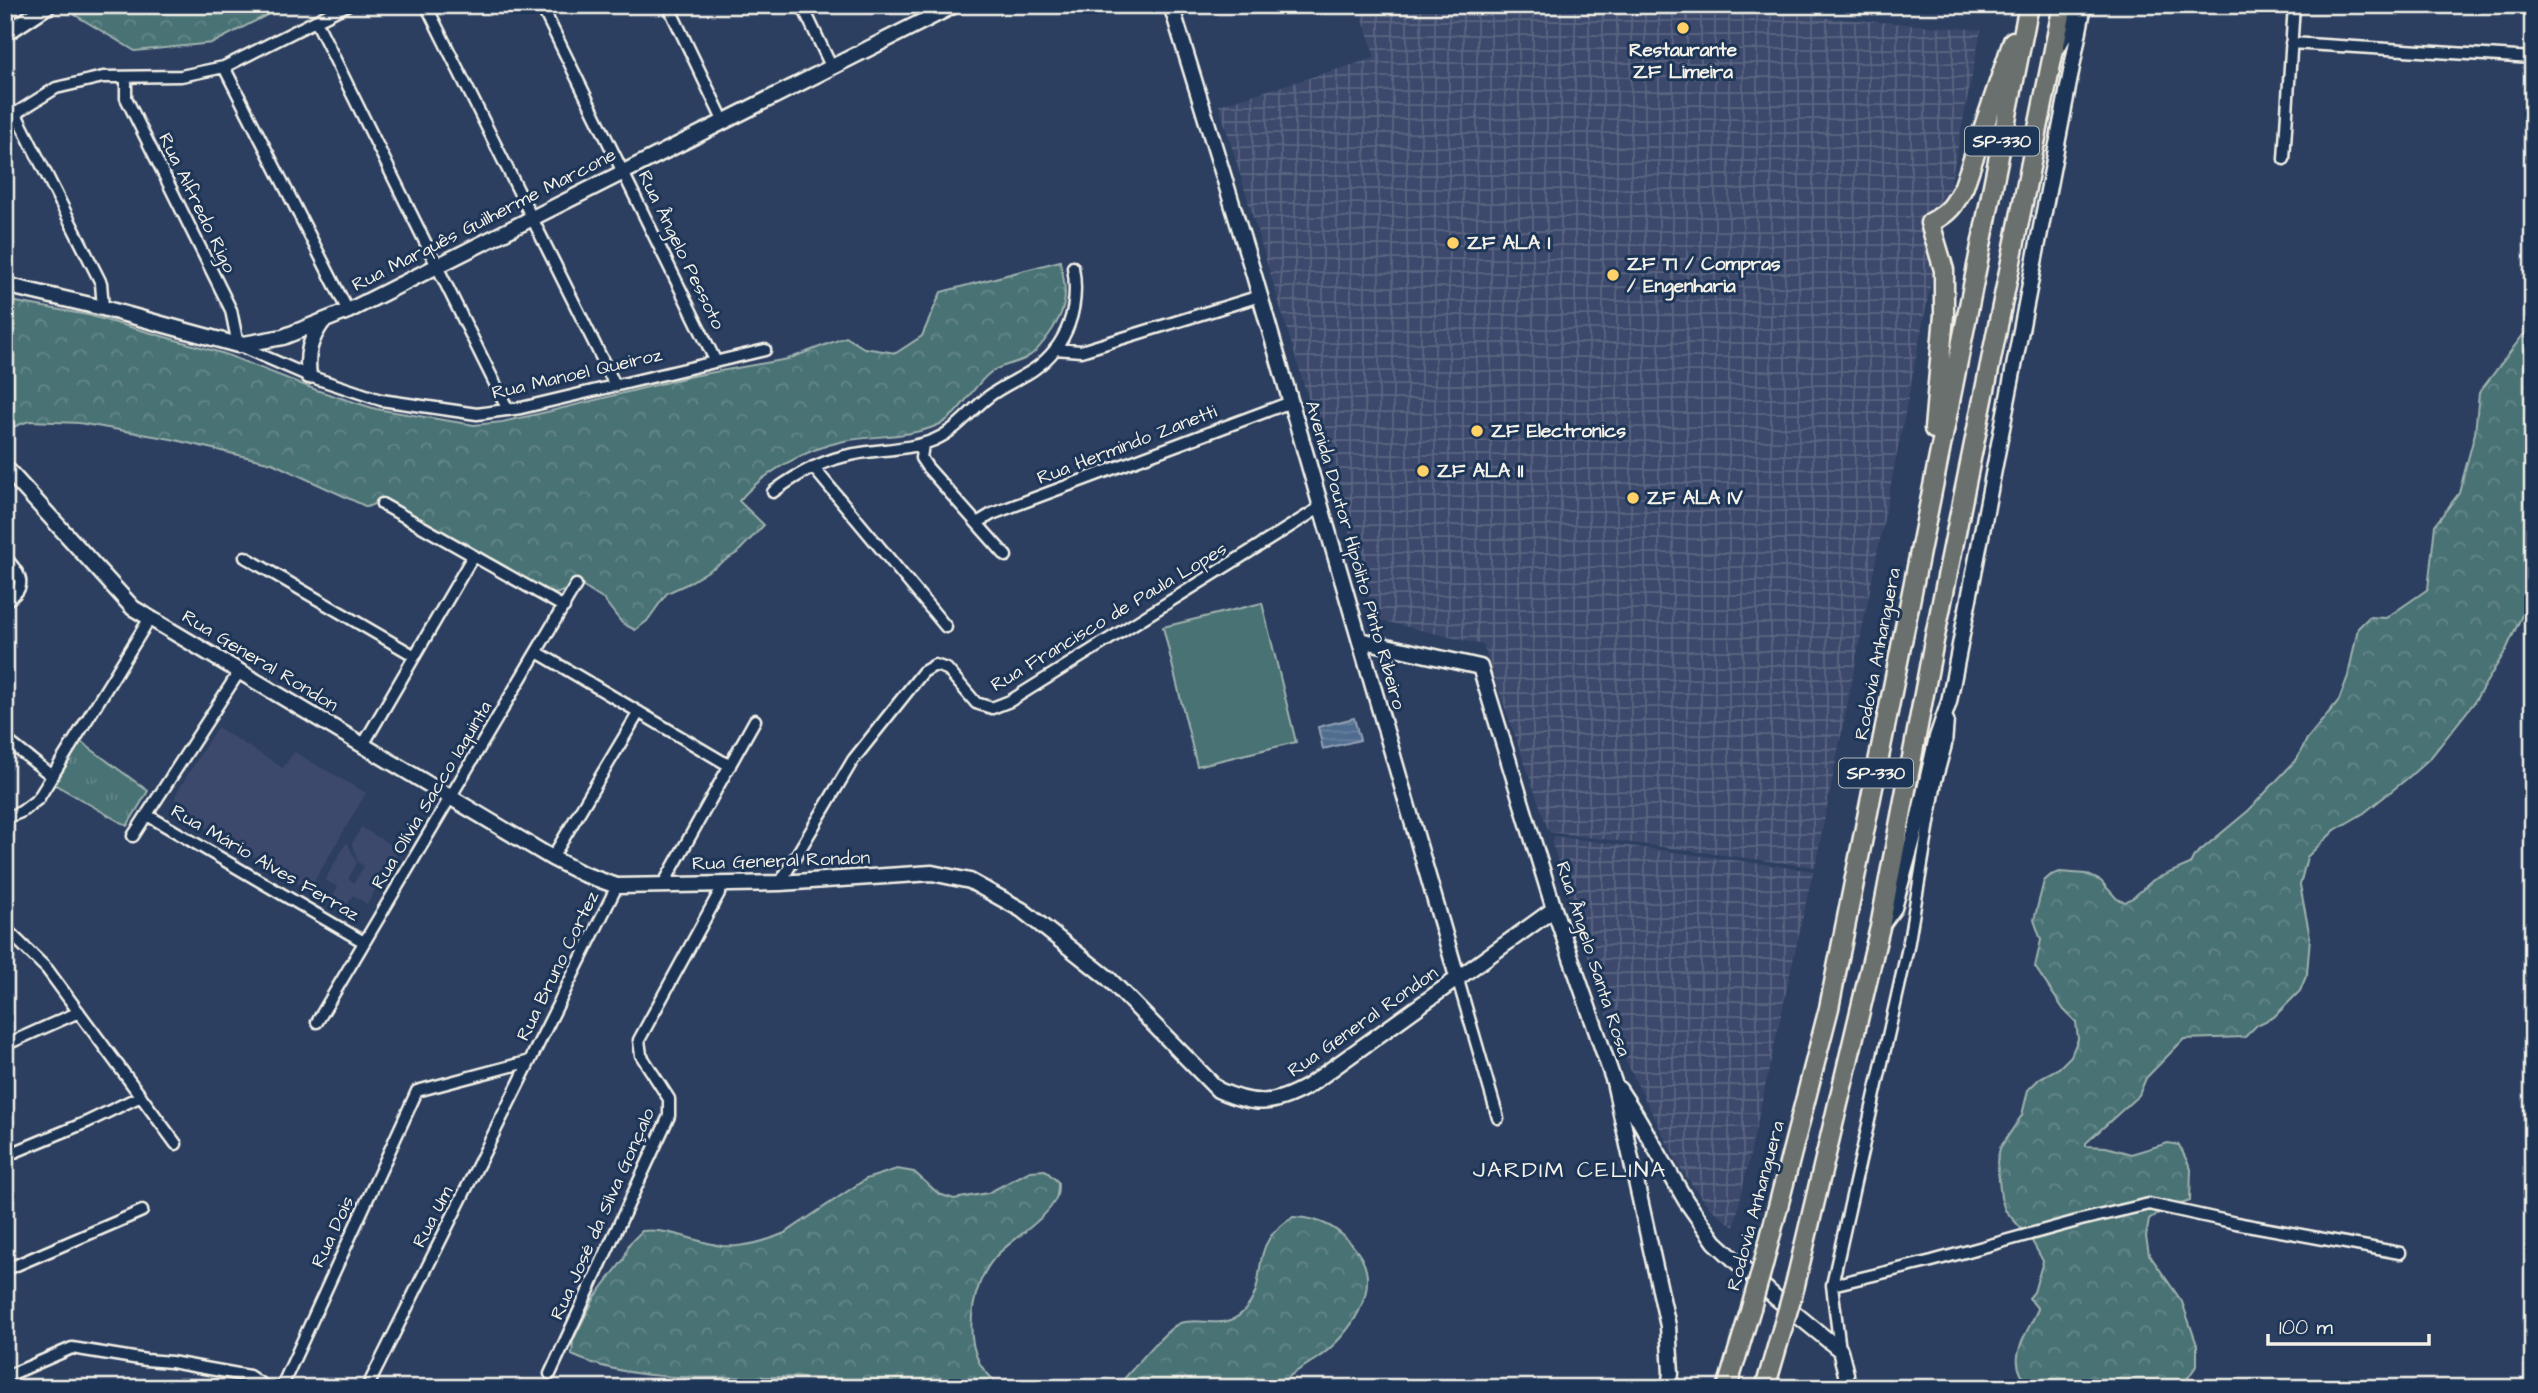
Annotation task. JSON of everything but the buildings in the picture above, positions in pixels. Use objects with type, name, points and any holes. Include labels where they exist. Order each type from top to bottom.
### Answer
[{"type":"highway","name":"Rodovia Anhanguera","points":[[1727,1384],[1763,1265],[1829,1008],[2028,5]]},
{"type":"highway","points":[[1927,515],[1944,315],[1944,270],[1930,223],[1947,214],[1964,186],[1987,113],[2028,5]]},
{"type":"highway","name":"SP-330","points":[[1765,1388],[1796,1285],[1880,927],[1934,641],[2063,5]]},
{"type":"street","points":[[5,34],[49,5]]},
{"type":"street","points":[[5,120],[57,88],[103,77],[181,76],[225,67],[347,5]]},
{"type":"street","points":[[426,5],[615,385]]},
{"type":"street","name":"Rua Ângelo Pessoto","points":[[541,5],[715,360]]},
{"type":"street","points":[[668,5],[723,120]]},
{"type":"street","points":[[802,5],[831,66]]},
{"type":"street","name":"Rua Marquês Guilherme Marcone","points":[[5,285],[103,308],[238,345],[283,337],[348,311],[956,5]]},
{"type":"street","name":"Avenida Doutor Hipólito Pinto Ribeiro","points":[[1171,5],[1260,296],[1498,1118]]},
{"type":"street","points":[[2052,57],[2067,31],[2073,5]]},
{"type":"street","points":[[1846,1388],[1832,1285],[1908,947],[1936,781],[1946,745],[1949,702],[2084,5]]},
{"type":"street","points":[[2284,159],[2294,5]]},
{"type":"street","points":[[316,21],[508,410]]},
{"type":"street","points":[[2291,43],[2533,58]]},
{"type":"street","points":[[225,67],[348,311]]},
{"type":"street","name":"Rua Alfredo Rigo","points":[[126,77],[126,97],[231,310],[238,345]]},
{"type":"street","points":[[15,112],[101,283],[103,308]]},
{"type":"street","points":[[773,492],[813,467],[853,454],[923,444],[940,438],[955,428],[988,397],[1039,365],[1055,349],[1067,330],[1074,309],[1076,288],[1073,267]]},
{"type":"street","points":[[1055,349],[1081,351],[1260,296]]},
{"type":"street","points":[[309,376],[306,355],[323,321]]},
{"type":"street","name":"Rua Manoel Queiroz","points":[[238,345],[309,376],[381,400],[477,414],[508,410],[765,350]]},
{"type":"street","name":"Rua Hermindo Zanetti","points":[[977,523],[992,514],[1291,402]]},
{"type":"street","points":[[923,444],[921,458],[927,467],[1006,556]]},
{"type":"street","name":"Rua General Rondon","points":[[5,467],[134,608],[583,874],[617,886],[780,883],[933,873],[970,881],[1022,910],[1108,978],[1218,1090],[1238,1099],[1261,1103],[1286,1099],[1308,1086],[1555,909]]},
{"type":"street","points":[[813,467],[946,627]]},
{"type":"street","points":[[382,504],[564,607]]},
{"type":"street","name":"Rua Francisco de Paula Lopes","points":[[780,883],[853,760],[923,672],[935,665],[947,669],[976,703],[992,708],[1010,701],[1321,506]]},
{"type":"street","points":[[363,745],[474,556]]},
{"type":"street","points":[[5,557],[18,572],[21,581],[18,592],[5,601]]},
{"type":"street","points":[[245,557],[415,656]]},
{"type":"street","name":"Rua Olívia Sacco Iaquinta","points":[[317,1022],[576,585]]},
{"type":"street","points":[[5,818],[21,812],[38,799],[150,618]]},
{"type":"street","name":"Rua Ângelo Santa Rosa","points":[[1360,640],[1480,667],[1555,909],[1614,1082],[1668,1326],[1671,1373],[1669,1388]]},
{"type":"street","points":[[537,652],[730,766]]},
{"type":"street","points":[[133,836],[239,672]]},
{"type":"street","points":[[1880,927],[1894,908],[1937,737],[1949,702]]},
{"type":"street","points":[[552,858],[639,712]]},
{"type":"street","points":[[663,885],[755,720]]},
{"type":"street","points":[[5,739],[52,776]]},
{"type":"street","name":"Rua Mário Alves Ferraz","points":[[147,815],[365,942]]},
{"type":"street","name":"Rua José da Silva Gonçalo","points":[[550,1374],[669,1116],[669,1099],[641,1055],[639,1040],[724,884]]},
{"type":"street","name":"Rua Bruno Cortez","points":[[530,1061],[617,886]]},
{"type":"street","points":[[6,930],[47,969],[176,1144]]},
{"type":"street","points":[[5,1045],[79,1012]]},
{"type":"street","name":"Rua Dois","points":[[281,1388],[417,1091],[530,1061]]},
{"type":"street","name":"Rua Um","points":[[367,1388],[530,1061]]},
{"type":"street","points":[[1614,1082],[1686,1201],[1715,1242],[1776,1298],[1840,1350]]},
{"type":"street","points":[[5,1156],[141,1096]]},
{"type":"street","points":[[1832,1285],[2149,1204],[2400,1253]]},
{"type":"street","points":[[5,1270],[142,1211]]},
{"type":"street","points":[[5,1377],[72,1348],[171,1362],[249,1377],[267,1388]]},
{"type":"shaded area","points":[[1359,5],[1818,5],[1818,17],[1981,30],[1815,867],[1549,832],[1483,645],[1375,619],[1219,105],[1375,58]]},
{"type":"shaded area","points":[[1354,718],[1360,740],[1323,749],[1318,727]]},
{"type":"shaded area","points":[[217,727],[283,768],[294,752],[366,793],[309,890],[174,808],[176,794]]},
{"type":"shaded area","points":[[361,827],[399,850],[367,904],[353,895],[344,910],[330,901],[338,887],[325,880],[347,842],[357,863],[348,879],[354,883],[364,866],[358,862],[352,844]]},
{"type":"shaded area","points":[[1554,836],[1813,871],[1734,1227],[1709,1207],[1681,1170],[1613,1036],[1552,843]]},
{"type":"green space","points":[[89,5],[286,5],[213,43],[135,51],[75,15]]},
{"type":"green space","points":[[1060,261],[1065,284],[1062,312],[1034,353],[991,372],[953,415],[938,425],[892,436],[844,441],[815,450],[773,471],[739,501],[764,525],[737,553],[687,584],[667,593],[647,621],[635,630],[622,623],[604,600],[574,581],[568,589],[556,594],[547,591],[386,499],[367,507],[272,463],[171,439],[79,423],[29,421],[5,430],[5,300],[88,315],[225,354],[319,391],[376,409],[474,425],[551,411],[692,376],[788,359],[846,337],[864,348],[896,353],[922,336],[941,292]]},
{"type":"green space","points":[[2523,335],[2533,335],[2533,591],[2506,650],[2473,704],[2431,757],[2364,813],[2335,830],[2307,857],[2300,885],[2310,937],[2307,974],[2300,991],[2274,1017],[2257,1025],[2245,1037],[2184,1039],[2146,1078],[2139,1095],[2086,1143],[2086,1146],[2106,1147],[2131,1154],[2168,1143],[2179,1145],[2191,1169],[2190,1201],[2163,1210],[2149,1220],[2146,1237],[2149,1254],[2182,1302],[2197,1345],[2197,1365],[2185,1382],[2154,1388],[2032,1388],[2023,1378],[2018,1359],[2023,1340],[2038,1309],[2029,1298],[2034,1292],[2043,1261],[2032,1241],[2005,1210],[1997,1162],[2000,1148],[2022,1115],[2028,1090],[2071,1056],[2078,1039],[2076,1022],[2064,1010],[2035,967],[2041,940],[2034,920],[2044,881],[2060,872],[2086,874],[2101,881],[2117,899],[2125,902],[2153,880],[2190,864],[2194,856],[2248,811],[2297,759],[2307,739],[2339,700],[2348,676],[2358,628],[2369,617],[2386,618],[2428,589],[2435,525],[2459,493],[2475,433],[2479,393]]},
{"type":"green space","points":[[1262,603],[1296,742],[1197,766],[1163,627]]},
{"type":"green space","points":[[80,741],[148,791],[127,826],[54,784]]},
{"type":"green space","points":[[897,1169],[914,1172],[939,1194],[954,1199],[988,1193],[1030,1171],[1045,1170],[1058,1182],[1057,1196],[1052,1205],[998,1254],[989,1265],[977,1292],[972,1322],[975,1351],[987,1374],[1002,1388],[913,1388],[891,1382],[794,1377],[693,1378],[618,1370],[572,1355],[573,1340],[595,1297],[624,1259],[629,1244],[642,1231],[672,1233],[722,1246],[754,1243],[785,1233],[866,1179]]},
{"type":"green space","points":[[1293,1217],[1321,1222],[1337,1230],[1357,1251],[1365,1265],[1367,1281],[1359,1311],[1328,1350],[1277,1388],[1116,1388],[1157,1342],[1180,1323],[1227,1321],[1242,1313],[1254,1295],[1262,1257],[1269,1239]]},
{"type":"place","name":"Restaurante ZF Limeira","points":[[1683,28]]},
{"type":"place","name":"ZF ALA I","points":[[1453,243]]},
{"type":"place","name":"ZF TI / Compras / Engenharia","points":[[1613,275]]},
{"type":"place","name":"ZF Electronics","points":[[1477,431]]},
{"type":"place","name":"ZF ALA II","points":[[1423,471]]},
{"type":"place","name":"ZF ALA IV","points":[[1633,498]]},
{"type":"district","name":"JARDIM CELINA","points":[[1570,1170]]}]
